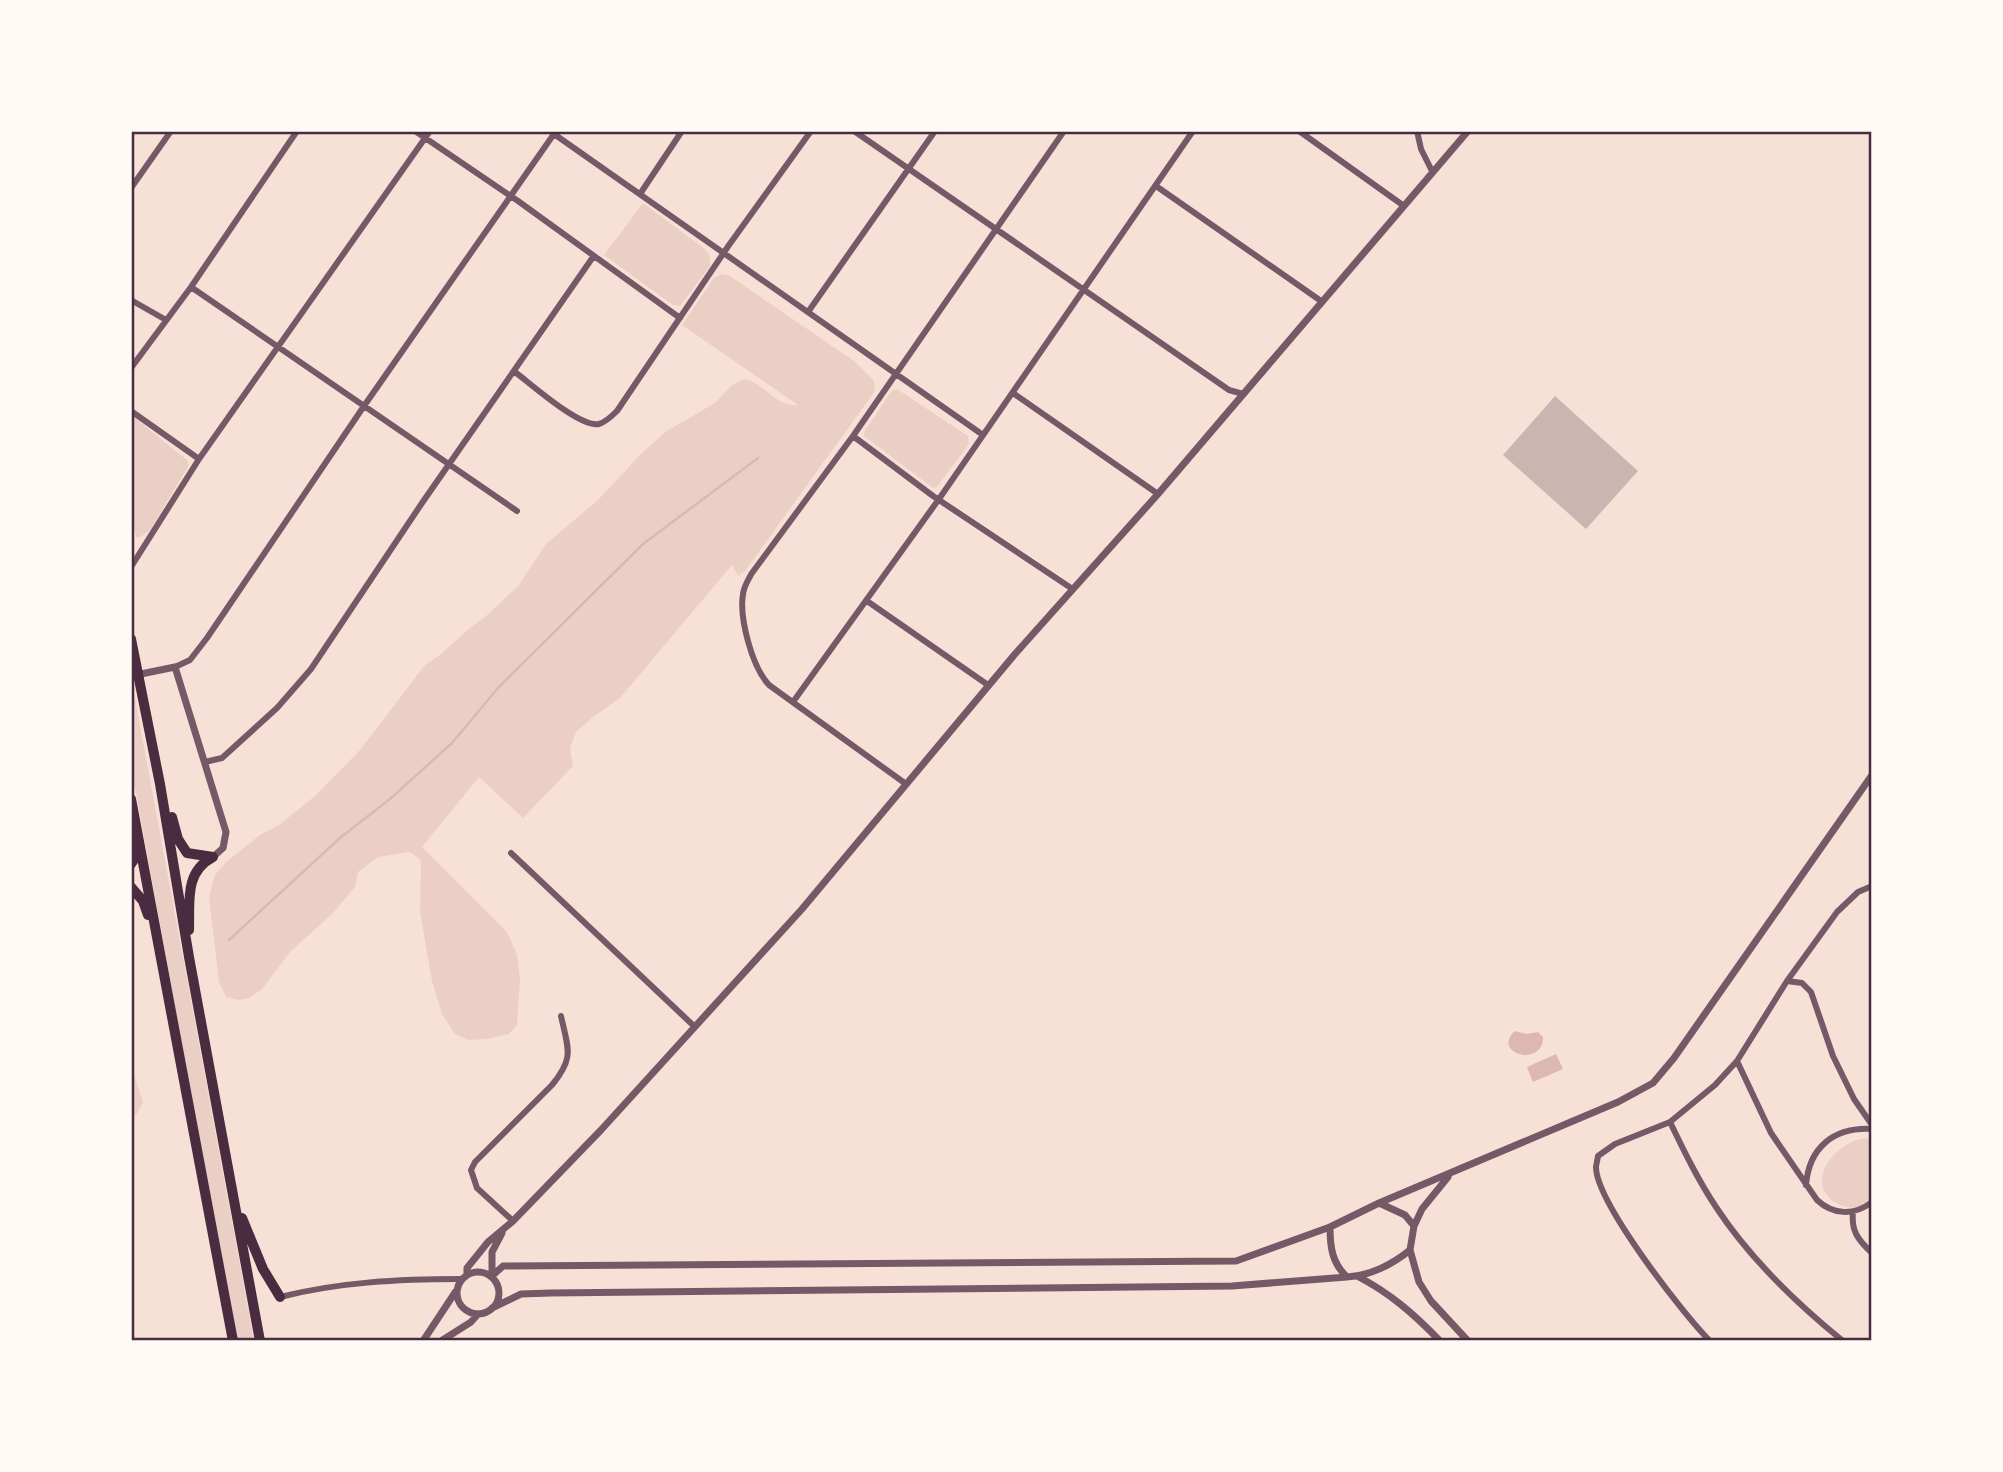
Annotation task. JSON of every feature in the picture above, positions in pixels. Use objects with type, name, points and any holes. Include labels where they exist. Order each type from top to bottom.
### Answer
[{"type":"highway","points":[[131,639],[160,784],[188,957],[260,1341]]},
{"type":"highway","points":[[160,784],[181,847],[187,853],[213,857]]},
{"type":"highway","points":[[131,801],[136,844],[135,858],[131,864]]},
{"type":"highway","points":[[131,801],[233,1341]]},
{"type":"highway","points":[[188,957],[189,890],[199,869],[213,857]]},
{"type":"highway","points":[[131,887],[143,901],[164,971]]},
{"type":"highway","points":[[229,1173],[239,1212],[263,1269],[280,1297]]},
{"type":"street","points":[[131,188],[172,131]]},
{"type":"street","points":[[131,368],[191,287],[298,131]]},
{"type":"street","points":[[415,131],[680,318]]},
{"type":"street","points":[[131,567],[199,459],[430,131]]},
{"type":"street","points":[[640,194],[682,131]]},
{"type":"street","points":[[515,372],[567,411],[594,424],[600,424],[617,411],[723,254],[811,131]]},
{"type":"street","points":[[854,131],[1229,390],[1242,394]]},
{"type":"street","points":[[808,312],[935,131]]},
{"type":"street","points":[[906,784],[769,685],[760,675],[745,624],[742,595],[752,573],[853,436],[1064,131]]},
{"type":"street","points":[[793,702],[939,499],[1193,131]]},
{"type":"street","points":[[1299,131],[1404,205]]},
{"type":"street","points":[[1417,131],[1421,149],[1432,171]]},
{"type":"street","points":[[131,676],[175,667],[190,660],[509,195],[555,133],[983,435]]},
{"type":"street","points":[[423,1341],[456,1291],[467,1268],[488,1242],[506,1228],[601,1130],[802,909],[988,685],[1071,588],[1158,494],[1463,133]]},
{"type":"street","points":[[1156,186],[1321,301]]},
{"type":"street","points":[[205,762],[222,758],[295,690],[593,257]]},
{"type":"street","points":[[191,287],[517,511]]},
{"type":"street","points":[[131,300],[166,320]]},
{"type":"street","points":[[1013,393],[1158,494]]},
{"type":"street","points":[[131,411],[199,459]]},
{"type":"street","points":[[853,436],[939,499],[1071,588]]},
{"type":"street","points":[[867,601],[988,685]]},
{"type":"street","points":[[175,667],[226,832],[223,848],[213,857]]},
{"type":"street","points":[[492,1276],[503,1266],[1236,1261],[1329,1227],[1379,1203],[1618,1102],[1653,1083],[1674,1058],[1872,775]]},
{"type":"street","points":[[511,853],[695,1027]]},
{"type":"street","points":[[1710,1341],[1666,1290],[1632,1241],[1608,1199],[1596,1166],[1598,1156],[1606,1149],[1670,1122],[1700,1100],[1737,1061],[1787,981],[1847,901],[1872,886]]},
{"type":"street","points":[[1787,981],[1802,984],[1811,992],[1833,1056],[1854,1099],[1872,1127],[1846,1132],[1823,1144],[1810,1159],[1806,1185]]},
{"type":"street","points":[[513,1221],[477,1188],[471,1170],[475,1162],[563,1071],[568,1061],[568,1048],[561,1016]]},
{"type":"street","points":[[1737,1061],[1771,1133],[1806,1185],[1826,1208],[1853,1212],[1872,1202]]},
{"type":"street","points":[[1670,1122],[1717,1208],[1744,1245],[1782,1287],[1843,1341]]},
{"type":"street","points":[[1450,1174],[1422,1209],[1414,1226],[1410,1250],[1419,1282],[1431,1301],[1468,1341]]},
{"type":"street","points":[[1379,1203],[1405,1215],[1414,1226]]},
{"type":"street","points":[[1853,1212],[1854,1232],[1872,1253]]},
{"type":"street","points":[[1329,1227],[1333,1258],[1347,1277]]},
{"type":"street","points":[[492,1308],[499,1295],[492,1276],[492,1252],[506,1228]]},
{"type":"street","points":[[441,1341],[471,1322],[478,1314],[521,1294],[1219,1286],[1357,1276],[1397,1260],[1410,1250]]},
{"type":"street","points":[[280,1297],[317,1288],[396,1279],[464,1276],[482,1272],[492,1276]]},
{"type":"street","points":[[1357,1276],[1412,1311],[1440,1341]]},
{"type":"street","points":[[456,1291],[460,1305],[471,1313],[478,1314]]},
{"type":"shaded area","points":[[643,203],[705,249],[710,256],[710,266],[680,306],[673,305],[604,255]]},
{"type":"shaded area","points":[[722,274],[730,276],[854,361],[874,381],[875,391],[745,571],[738,576],[732,565],[620,698],[576,732],[570,748],[573,766],[523,818],[479,777],[422,847],[507,932],[517,955],[520,979],[517,1025],[509,1034],[468,1040],[455,1034],[442,1014],[432,981],[420,912],[421,860],[410,852],[378,857],[358,872],[355,887],[332,914],[290,952],[262,989],[249,998],[238,1000],[226,997],[219,982],[209,897],[215,875],[226,862],[315,796],[360,750],[425,665],[485,617],[518,586],[546,544],[598,500],[665,432],[715,403],[732,385],[744,379],[758,385],[783,403],[798,405],[682,325],[714,278]]},
{"type":"shaded area","points":[[897,389],[968,436],[969,444],[937,487],[933,488],[864,436],[892,390]]},
{"type":"shaded area","points":[[131,415],[187,460],[189,465],[150,530],[139,538],[136,537],[131,502]]},
{"type":"shaded area","points":[[131,682],[254,1341],[237,1341],[228,1294],[131,766]]},
{"type":"shaded area","points":[[1515,1031],[1526,1034],[1538,1032],[1543,1037],[1541,1047],[1528,1055],[1513,1051],[1509,1046],[1509,1039]]},
{"type":"shaded area","points":[[1556,1054],[1563,1069],[1533,1082],[1527,1067]]},
{"type":"shaded area","points":[[131,1066],[143,1102],[136,1115],[131,1114]]},
{"type":"shaded area","points":[[1866,1138],[1872,1140],[1872,1199],[1857,1207],[1843,1206],[1826,1194],[1822,1184],[1823,1174],[1827,1163],[1844,1146]]},
{"type":"building","points":[[1555,396],[1638,471],[1586,529],[1503,455]]},
{"type":"waterway","points":[[229,940],[341,837],[390,799],[452,743],[498,688],[643,544],[758,458]]}]
